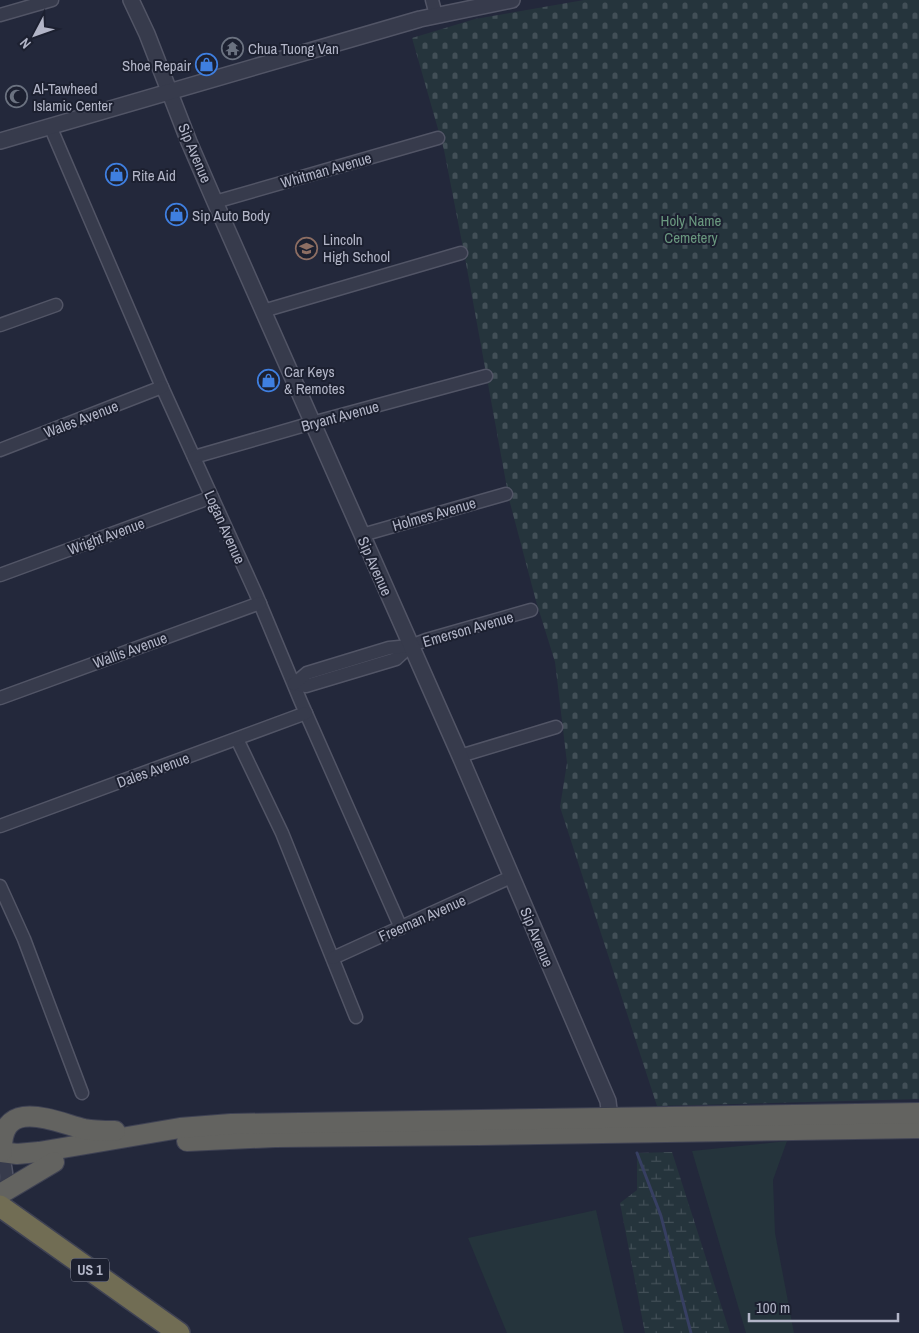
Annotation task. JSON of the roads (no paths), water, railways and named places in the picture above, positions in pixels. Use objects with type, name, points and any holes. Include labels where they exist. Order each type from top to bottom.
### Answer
[{"type":"highway","points":[[2,1159],[24,1166],[212,1139],[919,1113]]},
{"type":"highway","points":[[2,1159],[2,1139],[7,1126],[14,1120],[28,1116],[39,1117],[92,1131],[159,1132]]},
{"type":"highway","points":[[2,1159],[17,1154],[216,1124],[919,1128]]},
{"type":"highway","points":[[1,1198],[54,1162]]},
{"type":"highway","name":"US 1","points":[[1,1198],[179,1333]]},
{"type":"highway","name":"US 1","points":[[0,1221],[158,1333]]},
{"type":"street","points":[[0,15],[52,0]]},
{"type":"street","name":"Sip Avenue","points":[[131,0],[147,34],[215,202],[460,756],[608,1101],[611,1125]]},
{"type":"street","points":[[432,0],[436,15]]},
{"type":"street","points":[[0,141],[436,15],[512,0]]},
{"type":"street","name":"Logan Avenue","points":[[50,126],[162,388],[260,603],[306,713],[401,928]]},
{"type":"street","name":"Whitman Avenue","points":[[215,202],[438,138]]},
{"type":"street","points":[[263,311],[461,253]]},
{"type":"street","points":[[0,325],[56,305]]},
{"type":"street","name":"Bryant Avenue","points":[[194,458],[312,423],[486,376]]},
{"type":"street","name":"Wales Avenue","points":[[0,450],[162,388]]},
{"type":"street","name":"Holmes Avenue","points":[[362,535],[506,494]]},
{"type":"street","name":"Wright Avenue","points":[[0,575],[212,497]]},
{"type":"street","name":"Wallis Avenue","points":[[0,698],[260,603]]},
{"type":"street","name":"Emerson Avenue","points":[[294,684],[306,686],[396,659],[410,646],[426,640],[532,610]]},
{"type":"street","name":"Dales Avenue","points":[[0,826],[306,713]]},
{"type":"street","points":[[460,756],[556,727]]},
{"type":"street","points":[[237,739],[282,833],[356,1017]]},
{"type":"street","name":"Freeman Avenue","points":[[333,958],[511,877]]},
{"type":"street","points":[[0,886],[24,939],[82,1093]]},
{"type":"street","points":[[1,1198],[7,1182],[2,1159]]},
{"type":"waterway","points":[[637,1153],[661,1216],[691,1333]]},
{"type":"place","name":"Chua Tuong Van","points":[[232,48]]},
{"type":"place","name":"Shoe Repair","points":[[207,65]]},
{"type":"place","name":"Al-Tawheed Islamic Center","points":[[17,97]]},
{"type":"place","name":"Rite Aid","points":[[116,175]]},
{"type":"place","name":"Sip Auto Body","points":[[176,215]]},
{"type":"place","name":"Lincoln High School","points":[[307,248]]},
{"type":"place","name":"Car Keys & Remotes","points":[[268,380]]},
{"type":"park label","name":"Holy Name Cemetery","points":[[691,228]]}]
